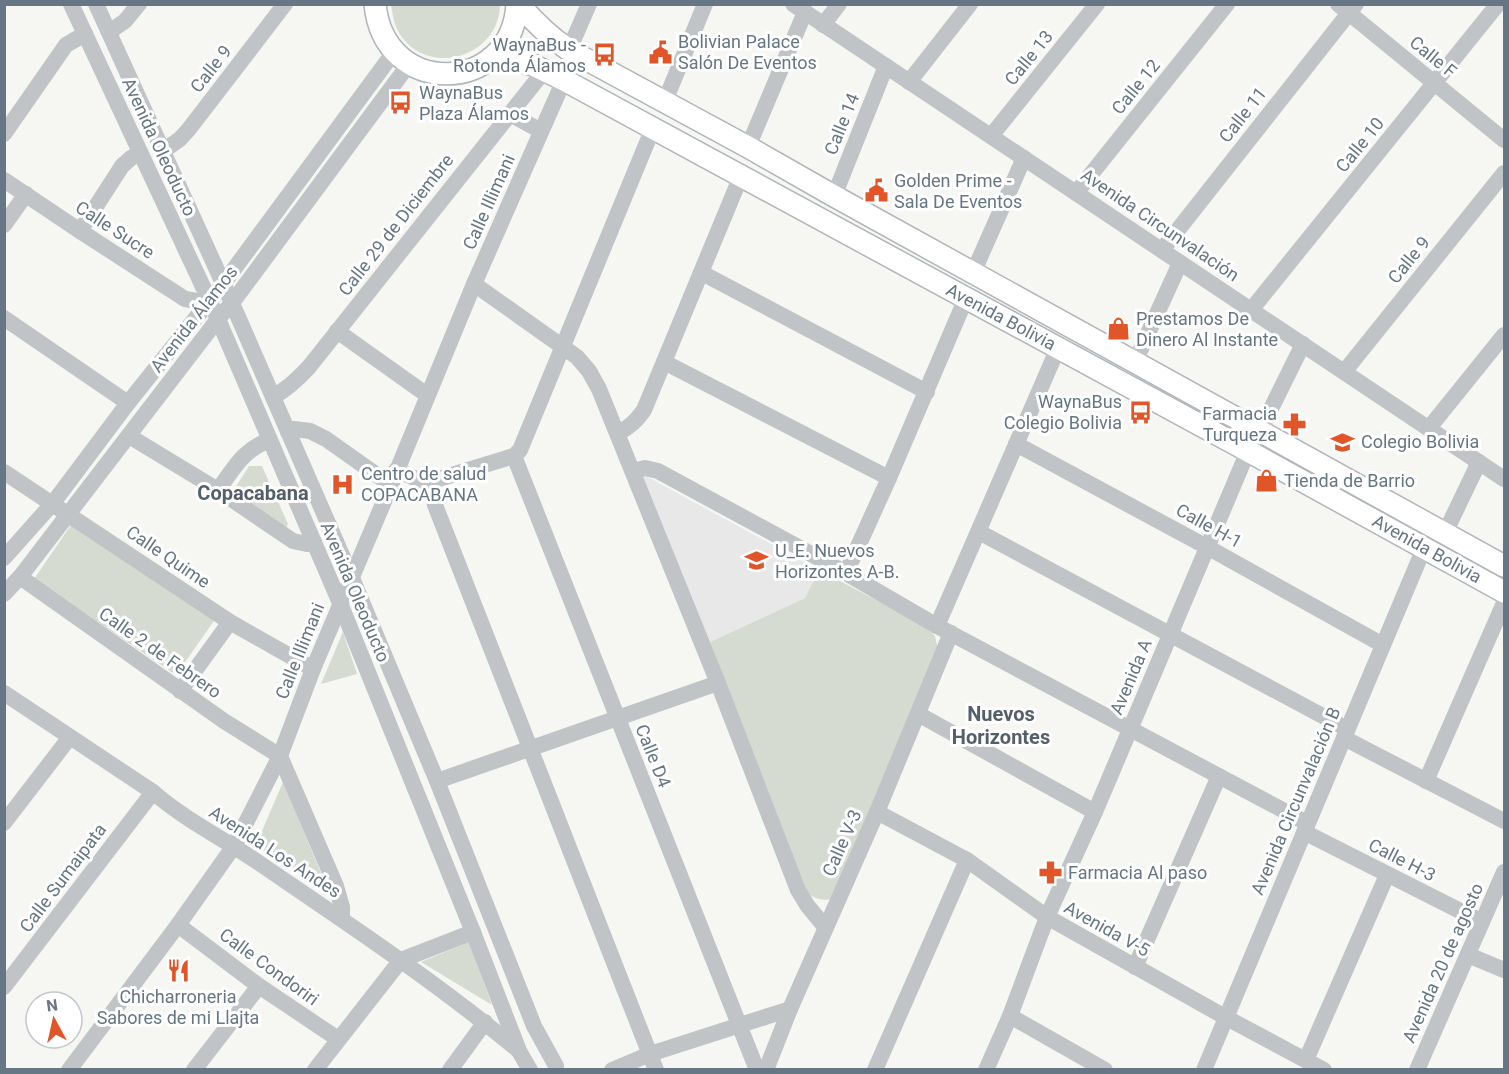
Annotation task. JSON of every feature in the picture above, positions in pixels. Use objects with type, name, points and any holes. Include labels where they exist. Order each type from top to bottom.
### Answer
[{"type":"main road","points":[[375,4],[382,35],[402,58],[423,70],[437,74],[451,74],[472,69],[491,58],[499,51],[511,33],[518,4]]},
{"type":"main road","name":"Avenida Bolivia","points":[[518,4],[536,24],[569,50],[1504,566]]},
{"type":"main road","name":"Avenida Bolivia","points":[[491,58],[516,60],[534,65],[564,80],[1504,592]]},
{"type":"street","name":"Avenida Oleoducto","points":[[71,4],[218,319],[340,603],[519,1051],[530,1070]]},
{"type":"street","name":"Avenida Oleoducto","points":[[96,4],[232,303],[352,578],[437,781],[534,1026],[555,1068]]},
{"type":"street","points":[[109,32],[125,21],[139,4]]},
{"type":"street","name":"Calle 9","points":[[163,151],[180,139],[189,129],[285,4]]},
{"type":"street","points":[[569,50],[589,4]]},
{"type":"street","points":[[665,101],[705,4]]},
{"type":"street","points":[[823,24],[839,4]]},
{"type":"street","points":[[909,82],[970,4]]},
{"type":"street","name":"Calle 13","points":[[991,136],[1097,4]]},
{"type":"street","name":"Calle 12","points":[[1076,193],[1227,4]]},
{"type":"street","name":"Calle 10","points":[[1251,310],[1498,4]]},
{"type":"street","name":"Calle F","points":[[1347,7],[1434,84],[1504,140]]},
{"type":"street","name":"Calle 11","points":[[1162,250],[1347,7]]},
{"type":"street","points":[[748,147],[799,8]]},
{"type":"street","name":"Avenida Circunvalación","points":[[799,8],[1504,479]]},
{"type":"street","points":[[4,134],[66,45],[85,34]]},
{"type":"street","name":"Avenida Álamos","points":[[4,558],[53,503],[128,403],[402,58]]},
{"type":"street","name":"Avenida Álamos","points":[[4,594],[20,577],[232,303],[402,58]]},
{"type":"street","name":"Calle 14","points":[[834,196],[886,66]]},
{"type":"street","name":"Calle 29 de Diciembre","points":[[273,397],[282,392],[309,367],[544,71]]},
{"type":"street","name":"Calle Illimani","points":[[69,1070],[234,846],[280,756],[313,669],[427,394],[564,80]]},
{"type":"street","points":[[510,114],[542,131]]},
{"type":"street","points":[[288,432],[294,429],[310,431],[394,478],[429,482],[514,456],[526,438],[653,128]]},
{"type":"street","points":[[80,231],[122,166],[140,153]]},
{"type":"street","points":[[973,273],[1024,158]]},
{"type":"street","name":"Calle 9","points":[[1344,372],[1504,173]]},
{"type":"street","points":[[618,433],[636,422],[644,410],[741,176]]},
{"type":"street","name":"Calle Sucre","points":[[4,180],[185,299],[209,300]]},
{"type":"street","points":[[4,225],[26,195]]},
{"type":"street","points":[[1135,362],[1180,263]]},
{"type":"street","points":[[702,273],[927,392]]},
{"type":"street","points":[[474,284],[577,357],[589,371],[599,389],[718,683],[798,890],[825,927]]},
{"type":"street","points":[[846,573],[927,392],[966,298]]},
{"type":"street","points":[[4,318],[128,403]]},
{"type":"street","points":[[338,331],[427,394]]},
{"type":"street","points":[[1429,428],[1504,335]]},
{"type":"street","name":"Avenida A","points":[[986,1070],[1010,1016],[1047,917],[1095,812],[1248,451],[1304,345]]},
{"type":"street","name":"Calle V-3","points":[[765,1069],[918,714],[944,629],[979,532],[1058,348]]},
{"type":"street","points":[[664,362],[889,478]]},
{"type":"street","points":[[129,436],[218,490],[293,541],[307,544],[314,542]]},
{"type":"street","points":[[218,490],[249,450],[269,440]]},
{"type":"street","name":"Calle H-1","points":[[1016,444],[1383,645]]},
{"type":"street","name":"Calle D4","points":[[514,456],[739,1025],[765,1069]]},
{"type":"street","points":[[1445,534],[1479,462]]},
{"type":"street","name":"Calle H-3","points":[[633,471],[645,468],[658,471],[944,629],[1219,776],[1387,875],[1482,922]]},
{"type":"street","name":"Calle Quime","points":[[4,472],[230,622],[313,669]]},
{"type":"street","points":[[429,482],[435,505],[654,1062]]},
{"type":"street","points":[[979,532],[1170,634],[1426,781],[1504,821]]},
{"type":"street","name":"Avenida Circunvalación B","points":[[1204,1070],[1424,548]]},
{"type":"street","name":"Calle 2 de Febrero","points":[[20,577],[180,691],[280,756]]},
{"type":"street","points":[[1426,781],[1504,603]]},
{"type":"street","points":[[180,691],[230,622]]},
{"type":"street","points":[[437,781],[718,683]]},
{"type":"street","name":"Avenida Los Andes","points":[[4,693],[401,960],[485,1022],[519,1051]]},
{"type":"street","points":[[918,714],[1095,812]]},
{"type":"street","points":[[5,820],[70,737]]},
{"type":"street","points":[[280,756],[336,886],[342,907],[342,919]]},
{"type":"street","points":[[1135,967],[1219,776]]},
{"type":"street","name":"Calle Sumaipata","points":[[4,987],[153,792]]},
{"type":"street","name":"Avenida V-5","points":[[877,812],[967,860],[1047,917],[1324,1070]]},
{"type":"street","points":[[875,1070],[967,860]]},
{"type":"street","name":"Avenida 20 de agosto","points":[[1417,1070],[1504,872]]},
{"type":"street","points":[[1306,1060],[1387,875]]},
{"type":"street","name":"Calle Condoriri","points":[[178,925],[259,986],[338,1039]]},
{"type":"street","points":[[315,1070],[401,960],[473,932]]},
{"type":"street","points":[[1468,956],[1504,970]]},
{"type":"street","points":[[194,1070],[259,986]]},
{"type":"street","points":[[612,1070],[654,1062],[739,1025],[790,1009]]},
{"type":"street","points":[[1010,1016],[1105,1070]]},
{"type":"street","points":[[450,1070],[485,1022]]},
{"type":"shaded area","points":[[391,5],[500,5],[497,23],[488,37],[476,48],[461,55],[445,58],[429,56],[414,49],[401,36]]},
{"type":"shaded area","points":[[249,466],[262,466],[288,524],[286,528],[230,496]]},
{"type":"shaded area","points":[[642,474],[819,570],[805,598],[710,642]]},
{"type":"shaded area","points":[[71,525],[216,618],[176,675],[34,579]]},
{"type":"shaded area","points":[[819,570],[926,626],[935,636],[939,655],[832,899],[826,900],[808,894],[710,642],[805,598]]},
{"type":"shaded area","points":[[343,632],[357,674],[321,684]]},
{"type":"shaded area","points":[[283,782],[331,897],[256,845]]},
{"type":"shaded area","points":[[469,942],[492,1005],[421,962]]},
{"type":"place","name":"Bolivian Palace Salón De Eventos","points":[[660,52]]},
{"type":"place","name":"WaynaBus - Rotonda Álamos","points":[[604,55]]},
{"type":"place","name":"WaynaBus Plaza Álamos","points":[[401,103]]},
{"type":"place","name":"Golden Prime - Sala De Eventos","points":[[876,191]]},
{"type":"place","name":"Prestamos De Dinero Al Instante","points":[[1118,329]]},
{"type":"place","name":"WaynaBus Colegio Bolivia","points":[[1140,412]]},
{"type":"place","name":"Farmacia Turqueza","points":[[1295,424]]},
{"type":"place","name":"Colegio Bolivia","points":[[1343,442]]},
{"type":"place","name":"Tienda de Barrio","points":[[1266,481]]},
{"type":"place","name":"Centro de salud COPACABANA","points":[[343,484]]},
{"type":"place","name":"U_E. Nuevos Horizontes A-B.","points":[[757,561]]},
{"type":"place","name":"Farmacia Al paso","points":[[1050,873]]},
{"type":"place","name":"Chicharroneria Sabores de mi Llajta","points":[[178,971]]},
{"type":"district","name":"Copacabana","points":[[253,493]]},
{"type":"district","name":"Nuevos Horizontes","points":[[1001,726]]}]
